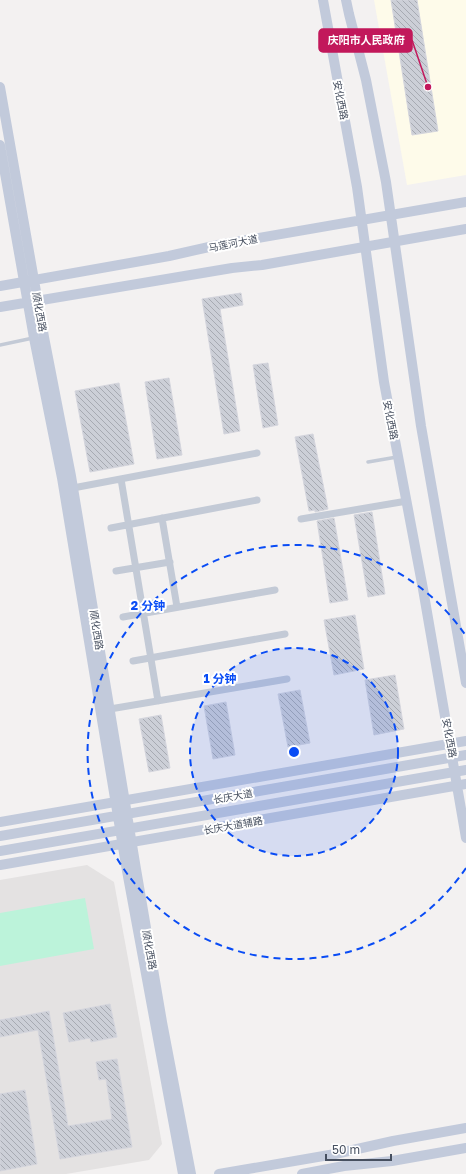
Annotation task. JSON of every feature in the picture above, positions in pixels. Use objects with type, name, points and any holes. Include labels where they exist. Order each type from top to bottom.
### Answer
[{"type":"main road","name":"安化西路","points":[[323,0],[357,187],[384,382],[407,501],[455,772],[462,785],[466,838]]},
{"type":"main road","points":[[346,0],[366,80],[386,182],[421,426],[466,683]]},
{"type":"main road","name":"顺化西路","points":[[0,87],[33,301],[73,488],[110,709],[120,801]]},
{"type":"main road","name":"顺化西路","points":[[0,145],[30,281]]},
{"type":"main road","name":"马莲河大道","points":[[0,286],[169,256],[218,245],[466,202]]},
{"type":"main road","points":[[0,307],[232,268],[262,265],[466,229]]},
{"type":"main road","name":"顺化西路","points":[[33,301],[34,338],[62,478],[123,815],[149,994],[183,1174]]},
{"type":"main road","points":[[0,822],[466,741]]},
{"type":"main road","name":"长庆大道","points":[[0,836],[466,755]]},
{"type":"main road","name":"长庆大道","points":[[0,851],[466,770]]},
{"type":"main road","name":"长庆大道辅路","points":[[0,865],[462,785]]},
{"type":"main road","name":"顺化西路","points":[[127,843],[192,1174]]},
{"type":"main road","points":[[219,1174],[335,1154],[393,1141],[466,1128]]},
{"type":"main road","points":[[302,1174],[344,1166],[392,1161],[466,1148]]},
{"type":"street","points":[[73,488],[257,453]]},
{"type":"street","points":[[121,480],[158,701]]},
{"type":"street","points":[[111,528],[257,500]]},
{"type":"street","points":[[301,519],[407,501]]},
{"type":"street","points":[[162,518],[177,608]]},
{"type":"street","points":[[116,571],[170,562]]},
{"type":"street","points":[[123,617],[275,590]]},
{"type":"street","points":[[133,661],[285,634]]},
{"type":"street","points":[[110,709],[287,679]]},
{"type":"lane","points":[[0,345],[34,338]]},
{"type":"lane","points":[[368,462],[398,457]]},
{"type":"shaded area","points":[[374,0],[466,0],[466,175],[407,185]]},
{"type":"shaded area","points":[[87,865],[114,882],[162,1144],[149,1160],[66,1174],[0,1174],[0,880]]},
{"type":"green space","points":[[85,898],[94,949],[0,966],[0,913]]},
{"type":"building","points":[[391,0],[417,0],[438,131],[412,135]]},
{"type":"building","points":[[241,293],[243,305],[220,309],[240,431],[224,434],[202,299]]},
{"type":"building","points":[[268,363],[278,425],[263,428],[253,365]]},
{"type":"building","points":[[169,378],[182,455],[157,459],[145,382]]},
{"type":"building","points":[[119,383],[134,464],[90,472],[75,391]]},
{"type":"building","points":[[313,434],[328,509],[315,512],[315,510],[309,511],[295,437]]},
{"type":"building","points":[[372,512],[385,594],[368,597],[354,515]]},
{"type":"building","points":[[334,518],[348,600],[330,603],[317,521]]},
{"type":"building","points":[[355,615],[364,669],[334,675],[324,620]]},
{"type":"building","points":[[395,675],[404,729],[374,735],[365,680]]},
{"type":"building","points":[[300,690],[310,743],[288,747],[278,694]]},
{"type":"building","points":[[226,702],[235,755],[213,759],[204,706]]},
{"type":"building","points":[[161,715],[170,768],[149,772],[139,719]]},
{"type":"building","points":[[110,1004],[117,1037],[91,1042],[90,1038],[69,1042],[63,1013]]},
{"type":"building","points":[[49,1011],[68,1126],[112,1119],[106,1079],[99,1080],[96,1062],[117,1059],[132,1147],[60,1159],[38,1030],[0,1037],[0,1020]]},
{"type":"building","points":[[25,1090],[37,1164],[0,1171],[0,1094]]},
{"type":"place","name":"庆阳市人民政府","points":[[428,87]]}]
